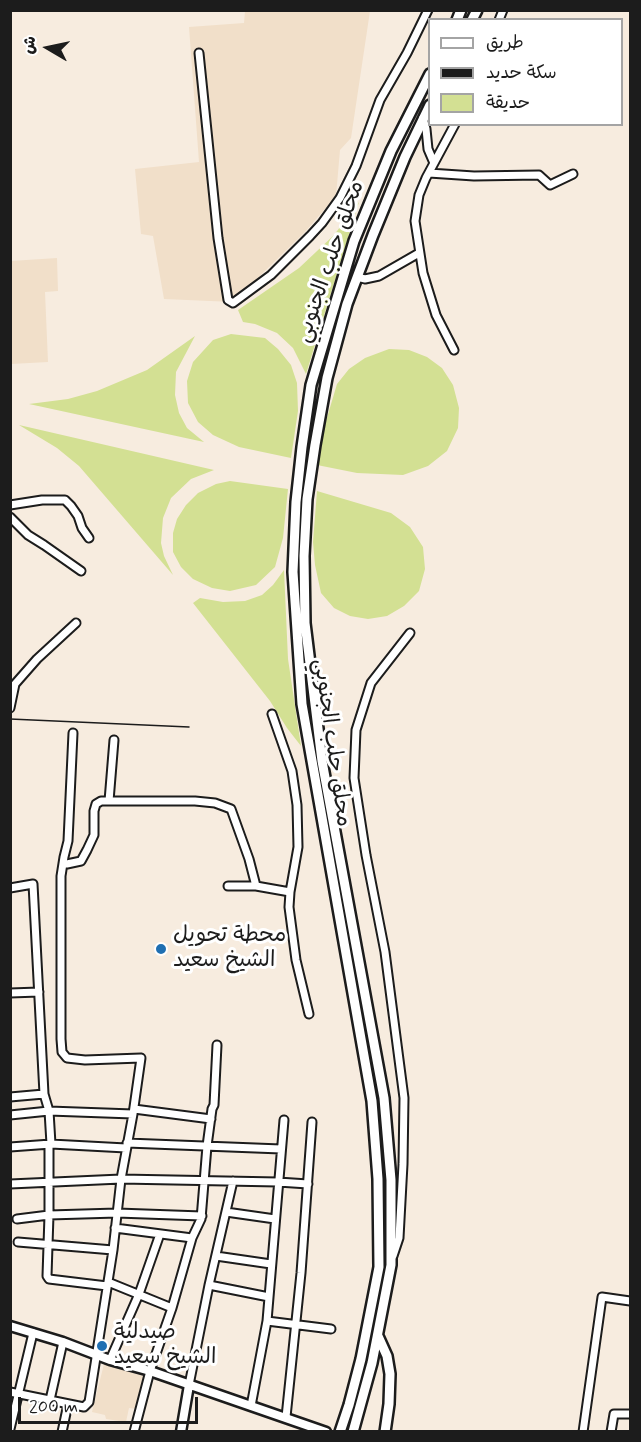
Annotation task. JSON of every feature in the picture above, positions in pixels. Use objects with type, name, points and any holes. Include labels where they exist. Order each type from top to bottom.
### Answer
[{"type":"highway","name":"محلق حلب الجنوبي","points":[[340,1431],[361,1359],[379,1267],[378,1179],[372,1101],[302,704],[293,572],[296,502],[311,385],[354,241],[391,151],[428,76]]},
{"type":"highway","name":"محلق حلب الجنوبي","points":[[352,1431],[378,1336],[391,1265],[391,1180],[384,1098],[322,761],[304,623],[307,499],[327,378],[347,304],[405,157],[428,107]]},
{"type":"highway","points":[[378,1336],[387,1356],[390,1374],[389,1404],[384,1431]]},
{"type":"main road","points":[[10,1326],[324,1431]]},
{"type":"main road","points":[[181,1431],[189,1385]]},
{"type":"street","points":[[199,53],[218,238],[228,300],[232,303],[271,275],[322,223],[340,198],[352,177],[380,100],[428,10]]},
{"type":"street","points":[[423,118],[428,149],[434,163]]},
{"type":"street","points":[[454,126],[419,195],[415,221],[423,273],[436,315],[454,350]]},
{"type":"street","points":[[429,173],[474,176],[539,174],[550,185],[573,174]]},
{"type":"street","points":[[357,278],[380,276],[419,253]]},
{"type":"street","points":[[10,505],[42,500],[65,500],[78,516],[89,538]]},
{"type":"street","points":[[10,517],[28,535],[81,571]]},
{"type":"street","points":[[10,708],[15,684],[37,659],[76,623]]},
{"type":"street","points":[[391,1265],[399,1238],[404,1098],[385,952],[354,778],[356,730],[371,683],[410,633]]},
{"type":"street","points":[[272,714],[292,771],[297,805],[298,847],[290,892],[290,917],[296,960],[309,1014]]},
{"type":"street","points":[[10,1392],[84,1407],[89,1402],[141,1058],[85,1060],[68,1058],[63,1052],[61,1039],[61,876],[69,841],[73,733]]},
{"type":"street","points":[[109,801],[114,740]]},
{"type":"street","points":[[63,864],[81,861],[94,835],[94,811],[96,804],[101,801],[215,803],[231,809],[256,886]]},
{"type":"street","points":[[10,888],[33,884],[44,1094],[49,1111],[49,1215],[46,1276],[108,1284],[172,1308]]},
{"type":"street","points":[[228,886],[256,886],[290,892]]},
{"type":"street","points":[[10,993],[39,992]]},
{"type":"street","points":[[134,1431],[150,1371],[172,1308],[192,1238],[202,1216],[207,1146],[214,1105],[217,1045]]},
{"type":"street","points":[[10,1096],[44,1094]]},
{"type":"street","points":[[10,1115],[49,1111],[134,1111],[211,1119]]},
{"type":"street","points":[[251,1406],[267,1321],[284,1120]]},
{"type":"street","points":[[286,1417],[301,1273],[312,1122]]},
{"type":"street","points":[[10,1147],[50,1144],[280,1149]]},
{"type":"street","points":[[10,1184],[121,1179],[308,1184]]},
{"type":"street","points":[[189,1385],[233,1181]]},
{"type":"street","points":[[226,1212],[275,1219]]},
{"type":"street","points":[[16,1218],[117,1213],[202,1216]]},
{"type":"street","points":[[115,1228],[192,1238]]},
{"type":"street","points":[[110,1360],[139,1294],[160,1234]]},
{"type":"street","points":[[18,1242],[113,1250]]},
{"type":"street","points":[[216,1256],[271,1264]]},
{"type":"street","points":[[209,1286],[269,1297]]},
{"type":"street","points":[[583,1431],[602,1297],[630,1301]]},
{"type":"street","points":[[267,1321],[332,1329]]},
{"type":"street","points":[[10,1429],[33,1333]]},
{"type":"street","points":[[50,1400],[63,1342]]},
{"type":"street","points":[[62,1431],[68,1404]]},
{"type":"street","points":[[611,1431],[614,1414],[630,1414]]},
{"type":"shaded area","points":[[245,11],[370,11],[351,138],[340,150],[336,196],[305,232],[233,302],[164,299],[153,236],[141,234],[135,169],[199,162],[189,27],[244,23]]},
{"type":"shaded area","points":[[57,258],[58,291],[45,292],[48,362],[11,364],[11,261]]},
{"type":"shaded area","points":[[104,1364],[146,1377],[137,1409],[129,1408],[126,1422],[106,1419],[105,1415],[92,1412]]},
{"type":"green space","points":[[359,202],[306,374],[293,348],[277,333],[243,322],[238,310],[299,268],[334,235]]},
{"type":"green space","points":[[231,334],[265,338],[291,365],[297,383],[298,411],[291,458],[239,447],[213,435],[198,422],[188,403],[187,381],[193,362],[213,340]]},
{"type":"green space","points":[[195,336],[176,372],[175,395],[179,413],[187,428],[204,442],[29,404],[68,399],[97,391],[147,370]]},
{"type":"green space","points":[[389,349],[409,350],[427,357],[442,368],[453,385],[459,408],[458,428],[447,451],[428,466],[403,475],[357,473],[317,465],[326,421],[337,384],[349,369],[365,358]]},
{"type":"green space","points":[[19,425],[214,470],[191,479],[171,498],[163,518],[161,543],[173,575],[79,466],[57,448]]},
{"type":"green space","points":[[230,481],[288,489],[283,538],[275,567],[256,585],[230,591],[212,588],[193,579],[181,567],[173,552],[173,533],[177,519],[198,493],[216,484]]},
{"type":"green space","points":[[317,491],[391,513],[410,527],[423,547],[425,569],[419,591],[404,606],[387,616],[368,619],[350,616],[334,608],[321,593],[313,542]]},
{"type":"green space","points":[[284,570],[288,659],[301,746],[270,701],[193,603],[200,598],[223,602],[245,601],[262,595]]},
{"type":"railway","points":[[10,719],[189,727]]},
{"type":"place","name":"محطة تحويل الشيخ سعيد","points":[[161,949]]},
{"type":"place","name":"صيدلية الشيخ سعيد","points":[[102,1346]]}]
